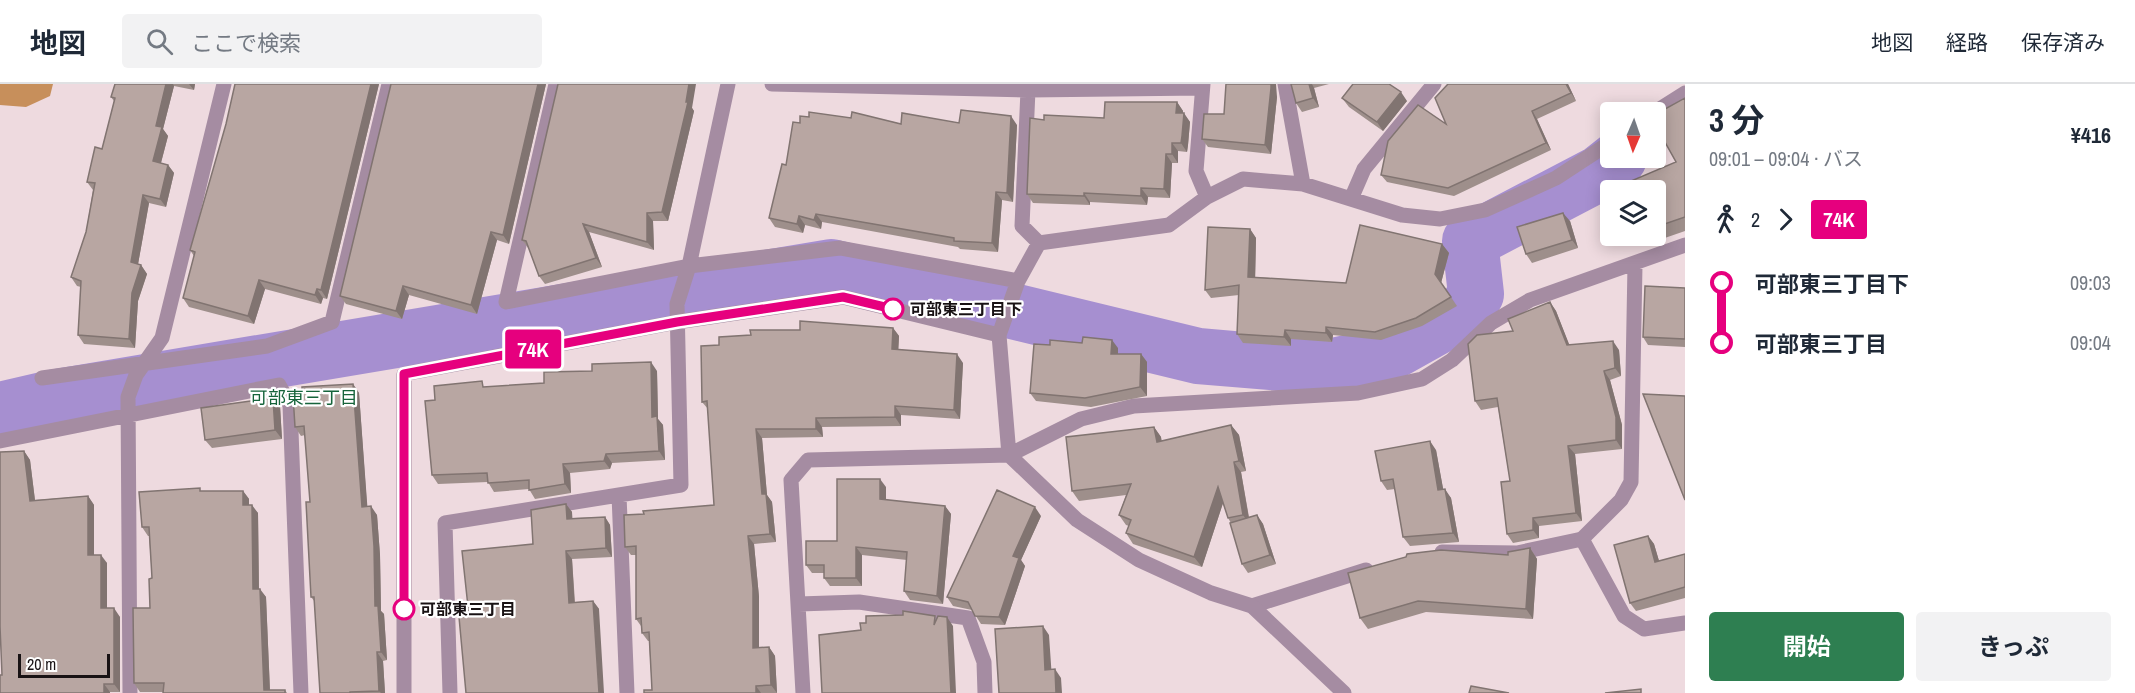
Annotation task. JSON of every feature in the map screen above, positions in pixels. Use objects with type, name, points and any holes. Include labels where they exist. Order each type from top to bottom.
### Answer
[{"type":"street","points":[[130,693],[128,397],[141,369],[162,338],[224,84]]},
{"type":"street","points":[[42,378],[141,369],[267,346],[332,322],[389,84]]},
{"type":"street","points":[[556,84],[506,302],[689,266],[840,248],[1018,282]]},
{"type":"street","points":[[450,693],[445,523],[681,485],[677,304],[689,266],[728,84]]},
{"type":"street","points":[[772,84],[1028,90],[1202,86],[1196,171],[1207,197]]},
{"type":"street","points":[[1285,84],[1303,184]]},
{"type":"street","points":[[1351,199],[1364,169],[1434,84]]},
{"type":"street","points":[[1028,90],[1022,226],[1039,243]]},
{"type":"street","points":[[1666,105],[1685,93]]},
{"type":"street","points":[[1039,243],[1169,225],[1207,197],[1244,179],[1303,184],[1402,215],[1440,219],[1485,210],[1556,178],[1600,149]]},
{"type":"street","points":[[1039,243],[1018,282],[999,335],[1009,455],[1077,520],[1139,560],[1211,593],[1252,606],[1343,693]]},
{"type":"street","points":[[803,693],[791,480],[808,460],[1009,455],[1081,419],[1134,406],[1358,393],[1422,379],[1452,360],[1491,323],[1530,300],[1635,265],[1685,245]]},
{"type":"street","points":[[1425,554],[1448,551],[1517,553],[1582,539],[1621,500],[1631,482],[1635,265]]},
{"type":"street","points":[[404,693],[404,374],[677,322],[843,297],[999,335]]},
{"type":"street","points":[[0,441],[279,385],[290,405],[301,693]]},
{"type":"street","points":[[619,495],[627,693]]},
{"type":"street","points":[[1582,539],[1624,616],[1644,630],[1685,623]]},
{"type":"street","points":[[1252,606],[1381,565]]},
{"type":"street","points":[[799,604],[859,602],[968,618],[984,662],[985,693]]},
{"type":"shaded area","points":[[0,84],[53,84],[50,96],[26,107],[0,105]]},
{"type":"building","points":[[115,84],[166,84],[156,126],[162,127],[153,161],[168,165],[160,199],[143,195],[131,262],[141,265],[132,293],[129,339],[78,335],[81,281],[71,277],[86,232],[95,183],[87,182],[95,147],[102,149],[115,98],[111,97]]},
{"type":"building","points":[[235,84],[371,84],[321,290],[317,289],[315,295],[259,280],[248,316],[183,298],[195,252],[190,250]]},
{"type":"building","points":[[391,84],[538,84],[503,235],[491,232],[471,305],[403,286],[396,311],[340,296]]},
{"type":"building","points":[[558,84],[689,84],[686,102],[688,102],[662,212],[647,213],[647,242],[583,224],[596,258],[539,276],[526,241],[522,240]]},
{"type":"building","points":[[1226,84],[1271,84],[1265,145],[1202,139],[1204,114],[1224,114]]},
{"type":"building","points":[[1291,84],[1309,84],[1313,98],[1296,103]]},
{"type":"building","points":[[1353,84],[1389,84],[1401,92],[1377,122],[1342,98]]},
{"type":"building","points":[[1448,84],[1566,84],[1571,93],[1532,111],[1546,143],[1448,188],[1381,175],[1388,141],[1418,105],[1446,124],[1435,98]]},
{"type":"building","points":[[1685,98],[1685,217],[1666,224],[1666,180],[1634,180],[1676,162],[1666,144],[1666,108]]},
{"type":"building","points":[[1105,102],[1177,102],[1176,113],[1184,113],[1181,143],[1172,143],[1172,154],[1166,154],[1164,189],[1141,188],[1141,196],[1084,193],[1084,196],[1027,194],[1030,118],[1044,120],[1044,115],[1104,118]]},
{"type":"building","points":[[961,110],[1011,116],[1007,193],[996,192],[992,243],[954,241],[954,238],[816,214],[814,220],[799,216],[797,224],[769,218],[782,164],[786,165],[793,122],[800,123],[800,116],[809,117],[809,112],[851,118],[852,112],[901,124],[902,113],[959,123]]},
{"type":"building","points":[[1563,213],[1572,240],[1526,254],[1517,227]]},
{"type":"building","points":[[1360,225],[1442,244],[1435,274],[1451,297],[1416,318],[1375,332],[1326,327],[1326,333],[1285,330],[1284,337],[1237,334],[1239,285],[1205,290],[1208,227],[1250,229],[1248,277],[1346,283]]},
{"type":"building","points":[[1645,286],[1685,288],[1685,339],[1643,337]]},
{"type":"building","points":[[1550,302],[1567,345],[1613,341],[1615,368],[1604,371],[1616,417],[1616,440],[1568,446],[1576,513],[1533,518],[1533,530],[1507,534],[1501,482],[1510,481],[1497,398],[1475,401],[1468,344],[1477,335],[1513,331],[1508,319]]},
{"type":"building","points":[[800,321],[893,328],[892,349],[957,354],[954,410],[895,406],[895,417],[816,418],[816,429],[756,429],[762,494],[766,494],[770,534],[748,536],[753,588],[753,648],[769,647],[771,685],[756,686],[756,693],[644,693],[644,690],[652,690],[649,632],[642,633],[641,618],[636,619],[636,546],[625,547],[624,515],[644,514],[643,511],[714,505],[707,401],[702,402],[701,346],[719,345],[719,337],[751,335],[750,330],[800,330]]},
{"type":"building","points":[[1083,337],[1112,340],[1111,354],[1141,354],[1140,387],[1085,398],[1030,393],[1034,344],[1050,345],[1050,340],[1082,343]]},
{"type":"building","points":[[651,362],[652,417],[657,416],[659,451],[606,454],[604,461],[563,464],[565,484],[529,490],[529,480],[488,483],[487,473],[432,475],[425,401],[435,400],[434,386],[482,381],[483,387],[544,383],[544,372],[592,371],[592,364]]},
{"type":"building","points":[[353,384],[362,507],[371,506],[375,606],[378,606],[381,652],[377,652],[379,691],[320,693],[314,597],[311,597],[306,502],[310,502],[304,426],[295,427],[293,395],[302,394],[302,387]]},
{"type":"building","points":[[1643,394],[1685,396],[1685,500]]},
{"type":"building","points":[[273,398],[275,430],[205,440],[201,408]]},
{"type":"building","points":[[1231,425],[1239,461],[1234,462],[1243,515],[1228,518],[1218,487],[1194,557],[1126,533],[1131,520],[1119,515],[1131,484],[1072,491],[1066,437],[1154,427],[1157,442]]},
{"type":"building","points":[[1430,441],[1438,490],[1445,489],[1453,533],[1403,537],[1393,479],[1381,481],[1375,451]]},
{"type":"building","points":[[24,451],[30,501],[88,496],[88,555],[101,555],[101,608],[114,608],[114,684],[104,684],[104,693],[0,693],[0,675],[2,675],[0,452]]},
{"type":"building","points":[[837,479],[880,479],[880,499],[945,506],[937,596],[904,591],[907,552],[856,547],[856,578],[824,578],[824,565],[806,565],[806,541],[837,541]]},
{"type":"building","points":[[200,488],[200,491],[243,491],[243,505],[252,505],[253,589],[260,589],[264,690],[285,690],[285,693],[163,693],[164,683],[134,683],[133,608],[150,608],[149,579],[152,578],[149,527],[142,527],[139,492]]},
{"type":"building","points":[[997,490],[1035,507],[1013,556],[1019,558],[999,617],[975,616],[968,602],[947,597]]},
{"type":"building","points":[[566,504],[567,519],[605,517],[606,548],[566,551],[569,603],[593,601],[599,693],[466,693],[459,617],[469,616],[462,551],[533,544],[531,510]]},
{"type":"building","points":[[1257,515],[1270,555],[1242,564],[1230,523]]},
{"type":"building","points":[[1648,536],[1655,562],[1685,554],[1685,587],[1630,603],[1614,545]]},
{"type":"building","points":[[1530,548],[1526,609],[1418,601],[1360,618],[1348,573],[1406,557],[1407,554],[1441,550],[1508,555],[1508,552]]},
{"type":"building","points":[[903,611],[935,616],[934,625],[938,616],[947,617],[951,693],[822,693],[819,635],[861,630],[860,623],[866,623],[866,616],[903,615]]},
{"type":"building","points":[[1043,626],[1045,670],[1055,669],[1056,693],[999,693],[995,629]]},
{"type":"building","points":[[1471,686],[1509,693],[1469,693]]},
{"type":"building","points":[[1641,689],[1641,693],[1605,693]]},
{"type":"waterway","points":[[0,410],[56,397],[831,267],[1198,356],[1328,367],[1388,354],[1465,311],[1476,294],[1470,241],[1606,168]]},
{"type":"bus line","name":"74K","points":[[404,609],[404,374],[677,322],[843,297],[893,309]]},
{"type":"place","name":"可部東三丁目下","points":[[893,309]]},
{"type":"place","name":"可部東三丁目","points":[[404,609]]},
{"type":"district","name":"可部東三丁目","points":[[304,397]]}]
